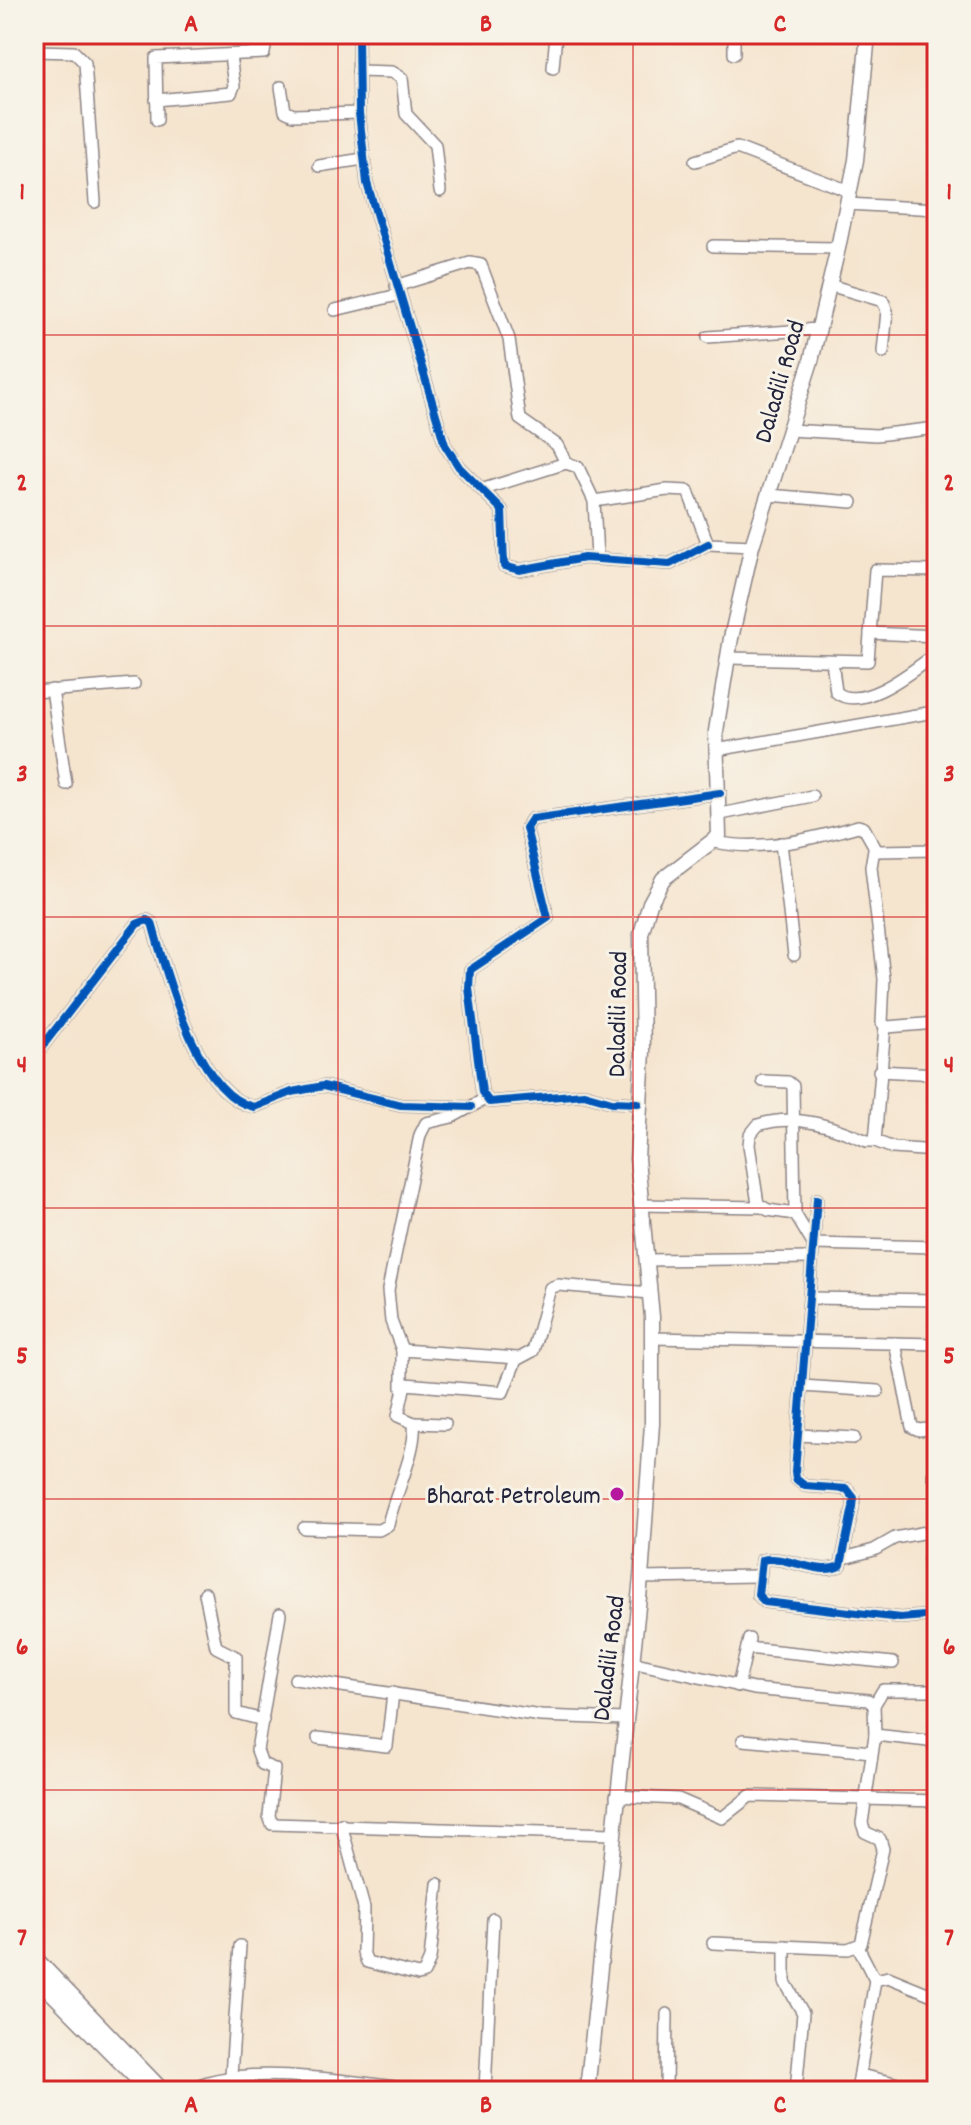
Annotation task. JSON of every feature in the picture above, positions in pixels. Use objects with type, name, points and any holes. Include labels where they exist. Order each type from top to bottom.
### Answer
[{"type":"main road","name":"Daladili Road","points":[[587,2091],[641,1578],[652,1424],[650,1293],[640,1205],[638,1103],[643,1051],[641,943],[645,917],[663,879],[715,842],[722,827],[716,750],[729,658],[752,546],[789,430],[838,248],[848,197],[868,34]]},
{"type":"main road","points":[[34,1957],[163,2091]]},
{"type":"main road","points":[[34,1975],[149,2091]]},
{"type":"street","points":[[157,120],[156,58],[264,53],[267,34]]},
{"type":"street","points":[[358,34],[363,159],[397,290],[445,445],[459,467],[502,510],[502,561],[508,569],[519,570],[572,558],[670,564],[708,544],[752,546]]},
{"type":"street","points":[[553,68],[556,34]]},
{"type":"street","points":[[734,34],[734,54]]},
{"type":"street","points":[[34,51],[74,52],[85,63],[95,202]]},
{"type":"street","points":[[156,100],[231,93],[234,86],[230,55]]},
{"type":"street","points":[[358,71],[392,72],[402,78],[406,114],[435,145],[440,191]]},
{"type":"street","points":[[281,87],[285,111],[293,115],[359,113]]},
{"type":"street","points":[[695,161],[737,148],[848,197],[937,209]]},
{"type":"street","points":[[319,166],[363,159]]},
{"type":"street","points":[[713,246],[838,248]]},
{"type":"street","points":[[335,310],[470,263],[481,265],[509,339],[520,419],[557,445],[566,463],[583,472],[594,501],[597,558]]},
{"type":"street","points":[[829,285],[883,301],[887,311],[883,352]]},
{"type":"street","points":[[708,337],[818,329]]},
{"type":"street","points":[[789,430],[861,435],[937,428]]},
{"type":"street","points":[[484,489],[566,463]]},
{"type":"street","points":[[594,501],[667,490],[688,491],[708,544]]},
{"type":"street","points":[[769,495],[852,502]]},
{"type":"street","points":[[729,658],[868,661],[875,570],[937,571]]},
{"type":"street","points":[[870,633],[937,636]]},
{"type":"street","points":[[832,661],[836,692],[843,697],[853,697],[886,689],[937,653]]},
{"type":"street","points":[[34,692],[134,684]]},
{"type":"street","points":[[52,690],[66,784]]},
{"type":"street","points":[[716,750],[928,713]]},
{"type":"street","points":[[485,1099],[468,978],[474,964],[548,918],[528,839],[528,822],[536,817],[720,793]]},
{"type":"street","points":[[721,814],[812,796]]},
{"type":"street","points":[[715,842],[744,847],[781,843],[858,826],[864,828],[874,849],[871,867],[884,979],[885,1026],[875,1141]]},
{"type":"street","points":[[781,843],[794,955]]},
{"type":"street","points":[[874,849],[937,850]]},
{"type":"street","points":[[34,1057],[137,924],[147,920],[152,923],[169,979],[197,1051],[212,1074],[241,1102],[254,1107],[292,1092],[323,1086],[401,1105],[471,1107]]},
{"type":"street","points":[[885,1026],[937,1023]]},
{"type":"street","points":[[879,1071],[937,1074]]},
{"type":"street","points":[[763,1081],[791,1083],[795,1120],[795,1214],[813,1244]]},
{"type":"street","points":[[485,1099],[494,1104],[584,1094],[612,1102],[638,1103]]},
{"type":"street","points":[[445,1424],[414,1423],[398,1416],[402,1350],[391,1321],[388,1290],[420,1135],[426,1123],[452,1117],[485,1099]]},
{"type":"street","points":[[761,1207],[750,1135],[765,1123],[795,1120],[818,1122],[893,1148],[937,1151]]},
{"type":"street","points":[[817,1199],[796,1479],[805,1486],[847,1489],[854,1498],[844,1558],[838,1569],[767,1559],[759,1564],[758,1595],[765,1602],[900,1618],[937,1615]]},
{"type":"street","points":[[640,1205],[761,1207],[795,1214]]},
{"type":"street","points":[[813,1244],[937,1247]]},
{"type":"street","points":[[646,1260],[812,1258]]},
{"type":"street","points":[[402,1350],[518,1358],[533,1351],[548,1291],[554,1285],[650,1293]]},
{"type":"street","points":[[809,1298],[937,1300]]},
{"type":"street","points":[[652,1338],[937,1344]]},
{"type":"street","points":[[895,1343],[912,1427],[937,1428]]},
{"type":"street","points":[[402,1388],[409,1383],[503,1392],[518,1358]]},
{"type":"street","points":[[802,1386],[878,1391]]},
{"type":"street","points":[[304,1528],[386,1528],[413,1443],[414,1423]]},
{"type":"street","points":[[798,1435],[854,1438]]},
{"type":"street","points":[[844,1558],[874,1550],[895,1538],[937,1530]]},
{"type":"street","points":[[929,1558],[937,1590]]},
{"type":"street","points":[[641,1578],[757,1576]]},
{"type":"street","points":[[205,1593],[216,1647],[236,1657],[236,1713],[263,1720]]},
{"type":"street","points":[[280,1614],[257,1756],[275,1773],[270,1821],[277,1825],[341,1824],[612,1834]]},
{"type":"street","points":[[738,1686],[748,1644],[893,1663]]},
{"type":"street","points":[[631,1662],[738,1686],[868,1700],[874,1705]]},
{"type":"street","points":[[295,1679],[541,1716],[624,1719]]},
{"type":"street","points":[[857,2091],[875,1980],[858,1947],[883,1849],[880,1839],[862,1828],[875,1735],[874,1705],[883,1690],[889,1688],[937,1690]]},
{"type":"street","points":[[318,1738],[387,1746],[393,1693]]},
{"type":"street","points":[[875,1735],[937,1742]]},
{"type":"street","points":[[743,1740],[872,1752]]},
{"type":"street","points":[[616,1796],[678,1799],[722,1818],[750,1796],[937,1801]]},
{"type":"street","points":[[341,1824],[364,1908],[363,1952],[367,1962],[418,1975],[424,1973],[430,1959],[438,1884]]},
{"type":"street","points":[[485,2091],[493,1919]]},
{"type":"street","points":[[713,1943],[858,1947]]},
{"type":"street","points":[[231,2075],[240,1946]]},
{"type":"street","points":[[785,1946],[785,1982],[803,2013],[796,2091]]},
{"type":"street","points":[[875,1980],[888,1977],[937,1997]]},
{"type":"street","points":[[666,2091],[667,2014]]},
{"type":"street","points":[[187,2091],[231,2075],[429,2091]]},
{"type":"street","points":[[860,2075],[930,2091]]},
{"type":"cycle path","points":[[358,34],[359,113],[367,183],[445,445],[459,467],[502,510],[504,566],[519,570],[584,558],[670,564],[708,544]]},
{"type":"cycle path","points":[[638,1103],[612,1102],[584,1094],[489,1102],[482,1092],[469,988],[470,970],[548,918],[526,828],[532,819],[720,793]]},
{"type":"cycle path","points":[[34,1057],[137,924],[147,920],[152,923],[175,1000],[200,1057],[234,1098],[254,1107],[292,1092],[323,1086],[401,1105],[471,1107]]},
{"type":"cycle path","points":[[817,1199],[795,1471],[796,1479],[805,1486],[847,1489],[854,1498],[853,1507],[841,1565],[823,1569],[782,1560],[762,1560],[758,1595],[765,1602],[900,1618],[937,1615]]},
{"type":"place","name":"Bharat Petroleum","points":[[617,1494]]}]
